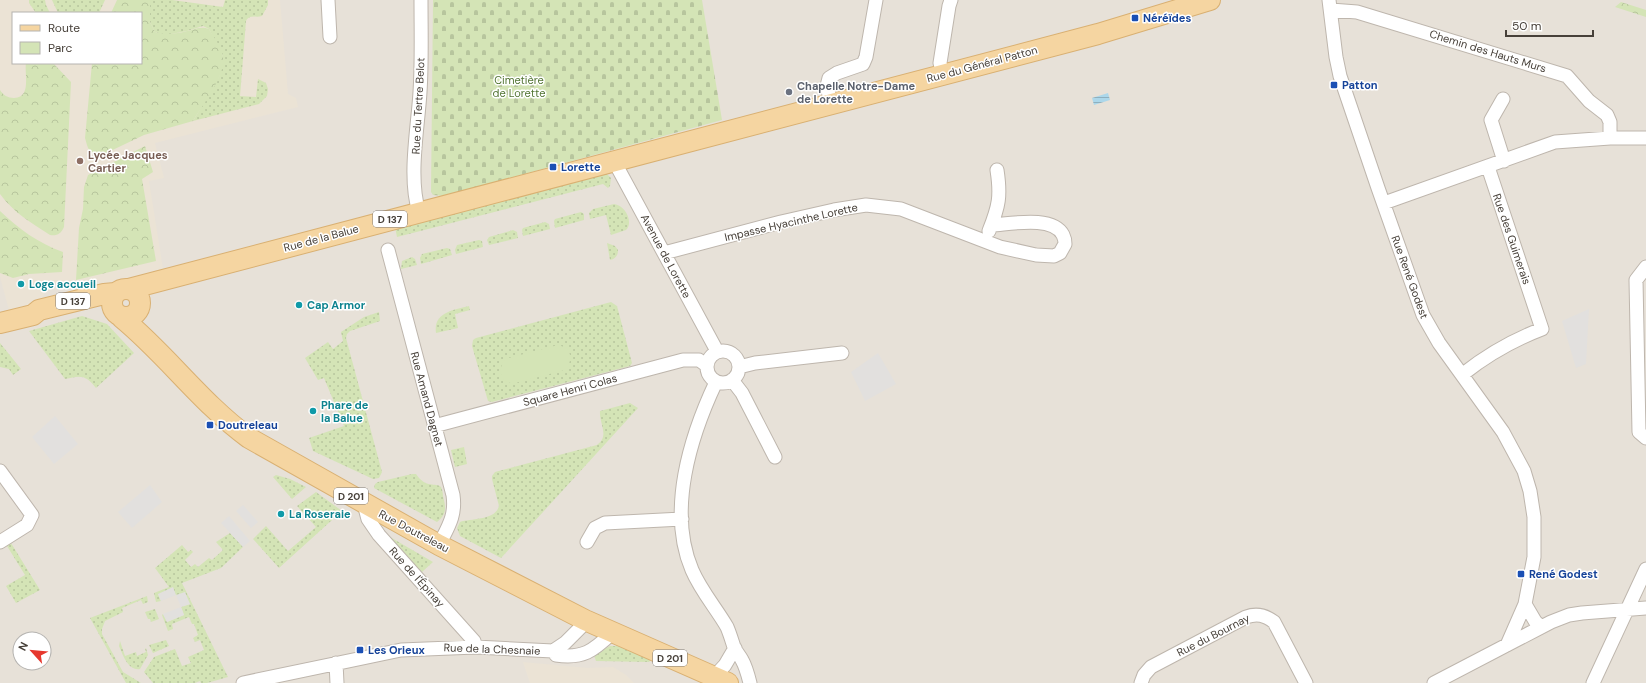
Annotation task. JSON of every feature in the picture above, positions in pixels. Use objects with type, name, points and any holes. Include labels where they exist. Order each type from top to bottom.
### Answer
[{"type":"main road","name":"Rue du Général Patton","points":[[614,161],[1098,34],[1210,0]]},
{"type":"main road","name":"Rue de la Balue","points":[[0,323],[33,315],[39,310],[104,294],[127,304],[166,279],[614,161]]},
{"type":"main road","name":"Rue Doutreleau","points":[[127,304],[144,336],[198,394],[232,425],[249,438],[439,545],[585,620]]},
{"type":"main road","name":"D 201","points":[[585,620],[721,680]]},
{"type":"street","points":[[328,0],[330,37]]},
{"type":"street","name":"Rue du Tertre Belot","points":[[419,212],[415,187],[416,133],[420,92],[421,0]]},
{"type":"street","points":[[831,104],[827,86],[829,78],[837,73],[862,64],[866,57],[876,0]]},
{"type":"street","points":[[943,74],[940,62],[951,0]]},
{"type":"street","name":"Chemin des Hauts Murs","points":[[1330,5],[1567,76],[1590,101],[1607,115],[1610,122],[1610,138]]},
{"type":"street","name":"Rue René Godest","points":[[1330,5],[1336,58],[1340,76],[1423,315],[1439,342],[1463,374],[1513,448],[1524,471],[1530,491],[1534,517],[1534,546],[1525,604],[1507,645]]},
{"type":"street","points":[[1504,99],[1490,120],[1504,161]]},
{"type":"street","points":[[1384,203],[1555,142],[1610,138],[1646,138]]},
{"type":"street","name":"Avenue de Lorette","points":[[614,161],[717,351]]},
{"type":"street","name":"Rue des Guimerais","points":[[1463,374],[1495,351],[1521,337],[1542,329],[1488,167]]},
{"type":"street","points":[[985,242],[999,206],[1000,189],[996,170]]},
{"type":"street","name":"Impasse Hyacinthe Lorette","points":[[664,253],[781,222],[834,210],[866,205],[901,209],[985,242],[1036,255],[1054,256],[1060,253],[1065,244],[1063,235],[1056,227],[1043,222],[992,225]]},
{"type":"street","name":"Rue Amand Dagnet","points":[[388,250],[455,505],[454,516],[439,545]]},
{"type":"street","points":[[1646,267],[1636,280],[1639,432],[1646,438]]},
{"type":"street","points":[[717,351],[728,351],[732,353],[738,362],[738,372],[728,383],[716,382],[708,375],[706,365],[710,356],[717,351]]},
{"type":"street","points":[[739,367],[755,363],[842,353]]},
{"type":"street","name":"Square Henri Colas","points":[[434,426],[684,360],[699,360],[706,365]]},
{"type":"street","points":[[732,380],[742,392],[775,457]]},
{"type":"street","points":[[716,382],[686,465],[682,488],[682,519],[686,547],[692,570],[703,591],[727,627],[735,648],[745,666],[750,683]]},
{"type":"street","points":[[0,471],[32,515],[27,525],[0,542]]},
{"type":"street","name":"Rue de l'Épinay","points":[[364,504],[368,519],[379,535],[474,641],[476,647]]},
{"type":"street","points":[[587,542],[595,528],[605,523],[682,519]]},
{"type":"street","points":[[1594,683],[1646,569]]},
{"type":"street","points":[[1525,604],[1535,621],[1541,627]]},
{"type":"street","points":[[1434,683],[1527,634],[1569,615],[1646,608]]},
{"type":"street","name":"Rue du Bournay","points":[[1141,683],[1144,675],[1150,667],[1246,617],[1259,614],[1274,622],[1306,683]]},
{"type":"street","points":[[1519,617],[1527,634]]},
{"type":"street","name":"Rue de la Chesnaie","points":[[243,683],[401,650],[476,647],[553,651],[565,643],[580,628],[585,620]]},
{"type":"street","name":"Rue de la Chesnaie","points":[[553,651],[556,655],[565,656],[584,654],[612,633]]},
{"type":"street","points":[[721,680],[725,665],[735,648]]},
{"type":"street","points":[[336,664],[337,683]]},
{"type":"shaded area","points":[[0,0],[1646,0],[1646,683],[0,683]]},
{"type":"shaded area","name":"Lycée Jacques Cartier","points":[[0,0],[280,0],[288,94],[296,98],[298,107],[155,143],[164,178],[149,181],[163,269],[97,287],[49,283],[41,301],[9,310],[0,277]]},
{"type":"shaded area","points":[[1589,309],[1586,364],[1576,368],[1562,321]]},
{"type":"shaded area","points":[[878,353],[896,384],[865,401],[851,372]]},
{"type":"shaded area","points":[[55,416],[78,444],[54,464],[32,437]]},
{"type":"shaded area","points":[[150,485],[162,502],[132,528],[118,512]]},
{"type":"shaded area","points":[[243,505],[258,522],[251,528],[236,511]]},
{"type":"shaded area","points":[[229,516],[250,541],[243,547],[221,523]]},
{"type":"shaded area","points":[[173,587],[176,595],[161,601],[158,594]]},
{"type":"shaded area","points":[[185,592],[190,604],[181,607],[176,595]]},
{"type":"shaded area","points":[[181,607],[184,615],[167,622],[163,614]]},
{"type":"shaded area","points":[[523,662],[587,668],[613,667],[626,675],[634,683],[530,683]]},
{"type":"green space","points":[[29,0],[45,0],[50,12],[35,12],[29,3]]},
{"type":"green space","points":[[52,0],[105,0],[99,12],[58,12]]},
{"type":"green space","points":[[117,0],[150,0],[150,22],[155,32],[171,34],[201,28],[209,29],[223,54],[223,65],[217,81],[193,121],[144,135],[100,156],[91,152],[85,138],[92,64],[142,64],[142,12],[111,12]]},
{"type":"green space","points":[[150,0],[172,0],[223,7],[225,0],[268,0],[268,5],[262,16],[251,17],[246,21],[240,96],[256,97],[258,79],[266,83],[268,89],[267,96],[259,104],[193,121],[219,77],[223,56],[209,29],[203,26],[166,35],[155,32],[150,22]]},
{"type":"green space","name":"Cimetière de Lorette","points":[[433,0],[702,0],[722,120],[444,196],[433,195],[431,192]]},
{"type":"green space","points":[[1621,2],[1646,10],[1646,17],[1615,7]]},
{"type":"green space","points":[[26,64],[54,64],[71,82],[64,227],[60,233],[55,235],[50,235],[23,217],[5,201],[0,194],[0,90],[6,96],[12,98],[20,97],[25,90]]},
{"type":"green space","points":[[145,146],[153,172],[142,179],[156,261],[76,280],[79,228],[83,209],[84,187],[88,175]]},
{"type":"green space","points":[[607,174],[611,178],[610,186],[608,188],[603,184],[397,237],[395,227]]},
{"type":"green space","points":[[614,204],[622,207],[627,214],[629,223],[626,230],[611,235],[606,215],[590,219],[589,213],[593,209]]},
{"type":"green space","points":[[0,211],[29,235],[63,252],[62,272],[29,274],[13,278],[0,273]]},
{"type":"green space","points":[[581,212],[584,214],[584,220],[555,228],[555,219]]},
{"type":"green space","points":[[545,222],[549,224],[550,229],[523,236],[523,228]]},
{"type":"green space","points":[[513,230],[517,232],[518,238],[489,245],[487,240],[489,237]]},
{"type":"green space","points":[[479,240],[482,241],[483,247],[456,254],[455,250],[457,245]]},
{"type":"green space","points":[[607,243],[615,246],[618,250],[618,254],[614,259],[610,260]]},
{"type":"green space","points":[[447,248],[450,249],[452,255],[421,264],[420,258],[422,254]]},
{"type":"green space","points":[[412,257],[415,259],[417,265],[401,269],[402,261]]},
{"type":"green space","points":[[611,302],[617,306],[632,363],[630,366],[492,402],[488,401],[472,346],[473,340]]},
{"type":"green space","points":[[469,306],[470,310],[455,314],[458,328],[436,333],[436,326],[441,316],[451,311]]},
{"type":"green space","points":[[379,312],[380,321],[350,331],[346,338],[382,472],[379,478],[373,479],[313,451],[309,438],[344,426],[324,378],[318,380],[305,358],[328,342],[333,349],[343,341],[341,332],[364,317]]},
{"type":"green space","points":[[82,316],[107,324],[134,353],[96,388],[83,377],[65,379],[29,331]]},
{"type":"green space","points":[[0,343],[21,369],[13,375],[9,369],[0,367]]},
{"type":"green space","points":[[558,345],[567,348],[571,357],[568,367],[565,370],[515,383],[506,381],[501,376],[501,368],[505,359]]},
{"type":"green space","points":[[630,403],[638,408],[501,558],[460,536],[457,528],[460,522],[488,517],[497,511],[499,506],[492,479],[495,472],[597,445],[603,438],[600,411]]},
{"type":"green space","points":[[464,447],[467,464],[455,467],[451,450]]},
{"type":"green space","points":[[416,474],[423,482],[441,487],[445,510],[443,516],[437,522],[374,488],[375,484],[378,482]]},
{"type":"green space","points":[[276,475],[290,479],[306,487],[292,499],[273,477]]},
{"type":"green space","points":[[316,492],[342,511],[279,568],[253,539],[266,526],[288,551],[316,527],[297,506]]},
{"type":"green space","points":[[230,533],[243,547],[221,568],[182,583],[228,677],[207,683],[201,683],[200,681],[195,683],[153,683],[144,672],[154,657],[175,649],[182,666],[191,663],[188,657],[204,650],[200,640],[195,642],[193,638],[198,635],[194,624],[192,624],[189,617],[172,624],[173,629],[168,631],[162,615],[163,614],[167,622],[184,615],[181,607],[190,604],[176,595],[158,594],[161,601],[156,602],[154,593],[169,587],[155,568],[182,545],[188,552],[191,550],[193,552],[185,560],[191,567],[195,564],[198,567],[209,558],[212,560],[223,550],[216,542]]},
{"type":"green space","points":[[390,537],[433,562],[422,572],[389,538]]},
{"type":"green space","points":[[11,543],[40,590],[16,603],[6,586],[25,575],[7,546]]},
{"type":"green space","points":[[147,596],[148,602],[143,604],[141,600],[122,608],[123,612],[105,621],[102,629],[102,634],[123,672],[141,683],[126,683],[90,618]]},
{"type":"green space","points":[[155,609],[159,619],[151,622],[145,612]]},
{"type":"green space","points":[[166,640],[169,646],[153,653],[149,645]]},
{"type":"green space","points":[[120,641],[125,656],[136,652],[137,656],[146,652],[146,648],[148,655],[140,669],[132,668],[126,662],[119,646]]},
{"type":"green space","points":[[610,646],[617,646],[651,660],[649,662],[596,661],[594,655]]},
{"type":"water","points":[[1108,93],[1110,100],[1094,105],[1092,98]]},
{"type":"place","name":"Néréïdes","points":[[1135,18]]},
{"type":"place","name":"Patton","points":[[1334,85]]},
{"type":"place","name":"Chapelle Notre-Dame de Lorette","points":[[789,92]]},
{"type":"place","name":"Lycée Jacques Cartier","points":[[80,161]]},
{"type":"place","name":"Lorette","points":[[553,167]]},
{"type":"place","name":"Loge accueil","points":[[21,284]]},
{"type":"place","name":"Cap Armor","points":[[299,305]]},
{"type":"place","name":"Phare de la Balue","points":[[313,411]]},
{"type":"place","name":"Doutreleau","points":[[210,425]]},
{"type":"place","name":"La Roseraie","points":[[281,514]]},
{"type":"place","name":"René Godest","points":[[1521,574]]},
{"type":"place","name":"Les Orieux","points":[[360,650]]}]
